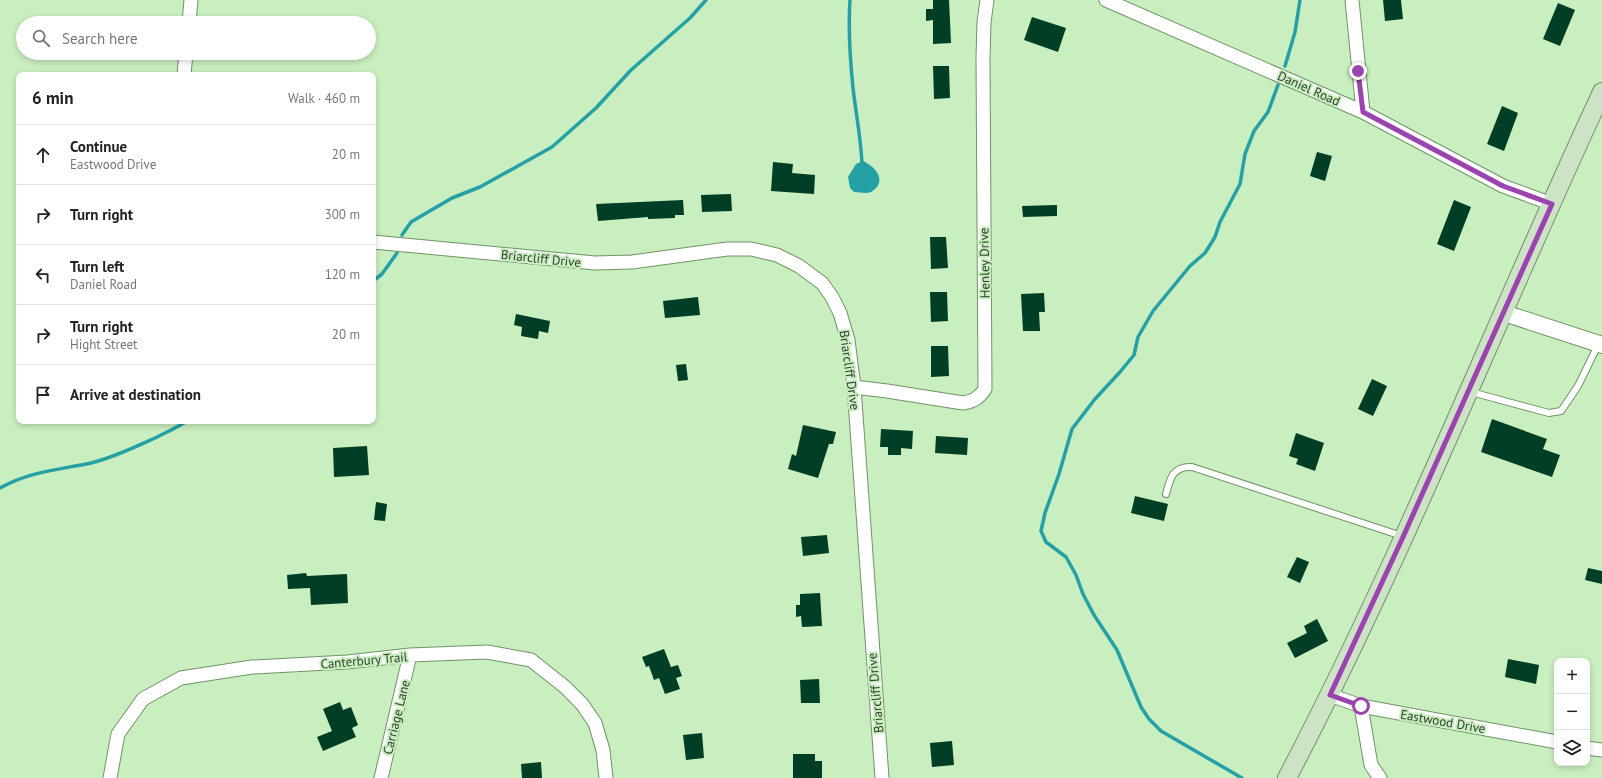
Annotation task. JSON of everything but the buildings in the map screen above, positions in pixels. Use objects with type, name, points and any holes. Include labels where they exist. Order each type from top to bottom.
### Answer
[{"type":"main road","points":[[1287,778],[1330,695],[1403,537],[1602,92]]},
{"type":"street","points":[[190,16],[191,0]]},
{"type":"street","name":"Henley Drive","points":[[854,387],[887,390],[963,403],[980,397],[985,389],[983,58],[984,22],[987,0]]},
{"type":"street","name":"Daniel Road","points":[[1106,0],[1363,112],[1503,186],[1552,204]]},
{"type":"street","points":[[1352,0],[1363,112]]},
{"type":"street","points":[[184,72],[185,60]]},
{"type":"street","name":"Briarcliff Drive","points":[[376,242],[595,263],[632,262],[727,249],[751,249],[777,255],[799,266],[822,283],[832,297],[840,313],[848,340],[854,387],[882,778]]},
{"type":"street","points":[[1504,313],[1600,344]]},
{"type":"street","name":"Canterbury Trail","points":[[110,778],[118,734],[126,722],[143,699],[181,678],[252,667],[347,662],[410,655],[487,652],[531,660],[565,687],[582,704],[595,724],[603,750],[606,778]]},
{"type":"street","name":"Carriage Lane","points":[[381,778],[410,655]]},
{"type":"street","name":"Eastwood Drive","points":[[1330,695],[1361,706],[1554,741]]},
{"type":"street","points":[[1361,706],[1371,765],[1380,778]]},
{"type":"street","points":[[1590,748],[1602,750]]},
{"type":"lane","points":[[1469,391],[1549,413],[1561,411],[1578,386],[1600,344]]},
{"type":"lane","points":[[1166,494],[1169,480],[1176,471],[1183,467],[1192,467],[1403,537]]},
{"type":"water","points":[[863,161],[876,171],[879,183],[874,190],[869,192],[854,192],[850,188],[848,177],[856,164]]},
{"type":"waterway","points":[[402,235],[411,222],[452,198],[480,187],[552,147],[596,108],[631,70],[690,18],[706,0]]},
{"type":"waterway","points":[[850,0],[849,33],[851,66],[862,164]]},
{"type":"waterway","points":[[1285,66],[1295,32],[1300,0]]},
{"type":"waterway","points":[[1242,778],[1161,731],[1149,719],[1141,707],[1117,650],[1094,615],[1066,557],[1046,542],[1041,531],[1045,513],[1059,474],[1072,429],[1095,399],[1134,355],[1138,337],[1153,311],[1190,266],[1205,253],[1215,237],[1220,222],[1240,184],[1245,154],[1254,131],[1268,112],[1278,85]]},
{"type":"waterway","points":[[376,279],[382,274],[397,253]]},
{"type":"waterway","points":[[0,488],[11,482],[34,474],[91,463],[108,458],[125,452],[182,424]]},
{"type":"route","points":[[1358,71],[1363,112],[1503,186],[1552,204],[1403,537],[1330,695],[1361,706]]}]
